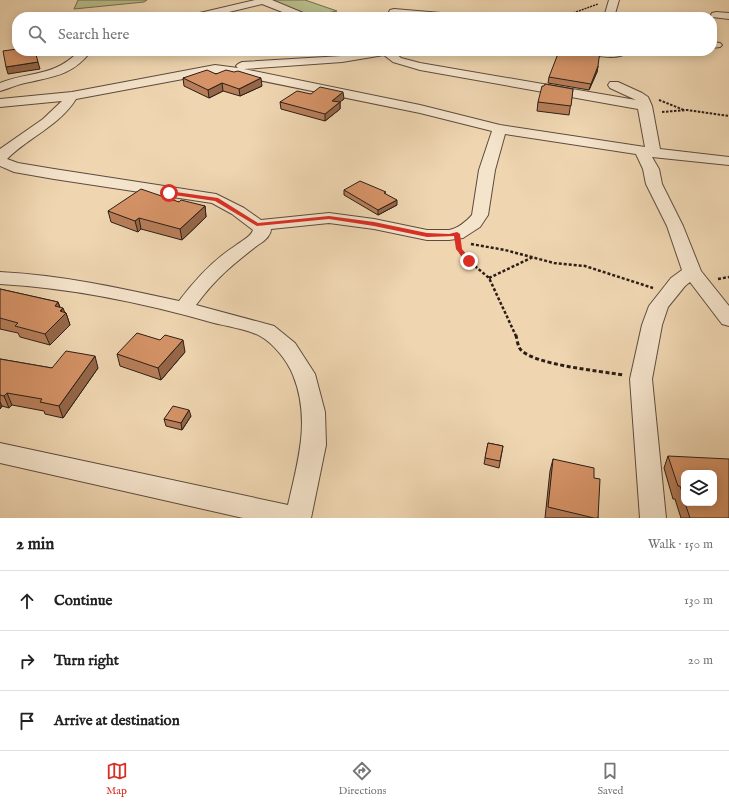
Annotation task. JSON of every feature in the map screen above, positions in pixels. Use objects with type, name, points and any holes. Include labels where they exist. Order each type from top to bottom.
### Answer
[{"type":"street","points":[[215,12],[264,0],[292,12]]},
{"type":"street","points":[[610,12],[614,0]]},
{"type":"street","points":[[393,12],[401,1]]},
{"type":"street","points":[[717,15],[729,16]]},
{"type":"street","points":[[0,87],[15,81],[50,74],[64,69],[75,62],[80,56]]},
{"type":"street","points":[[0,103],[72,96],[215,69],[355,56]]},
{"type":"street","points":[[393,56],[397,60],[420,66],[644,106]]},
{"type":"street","points":[[215,69],[264,76],[420,109],[500,129],[648,152],[729,161]]},
{"type":"street","points":[[614,85],[644,106]]},
{"type":"street","points":[[0,157],[11,147],[43,127],[60,113],[72,96]]},
{"type":"street","points":[[644,106],[648,152],[654,184],[675,226],[692,272],[729,319]]},
{"type":"street","points":[[257,225],[329,218],[374,224],[427,235],[457,238],[474,223],[480,215],[487,170],[500,129]]},
{"type":"street","points":[[0,161],[14,167],[47,173],[118,183],[169,193],[216,199],[228,205],[262,228],[262,232],[259,237],[233,254],[216,270],[197,290],[184,308]]},
{"type":"street","points":[[652,518],[641,379],[652,325],[660,306],[668,292],[678,282],[692,272]]},
{"type":"street","points":[[0,278],[37,280],[92,289],[184,308],[267,331],[288,348],[304,374],[314,412],[314,445],[298,518]]},
{"type":"street","points":[[0,453],[294,518]]},
{"type":"path","points":[[576,12],[599,4]]},
{"type":"path","points":[[644,106],[655,99],[686,110]]},
{"type":"path","points":[[644,106],[668,111],[686,110],[729,116]]},
{"type":"path","points":[[457,238],[554,263],[585,266],[668,292]]},
{"type":"path","points":[[457,238],[462,255],[489,278],[500,304],[514,329],[520,349],[528,355],[549,362],[641,379]]},
{"type":"path","points":[[489,278],[533,257]]},
{"type":"green space","points":[[78,0],[147,0],[144,2],[74,9]]},
{"type":"green space","points":[[265,0],[305,0],[337,11],[332,12],[295,12]]},
{"type":"building","points":[[12,50],[12,56],[36,56],[38,62],[6,67],[3,51]]},
{"type":"building","points":[[557,56],[599,56],[598,66],[591,84],[549,77]]},
{"type":"building","points":[[207,70],[216,74],[226,70],[234,72],[238,71],[261,78],[239,89],[222,83],[208,90],[183,78]]},
{"type":"building","points":[[545,84],[573,89],[571,106],[538,102],[542,86]]},
{"type":"building","points":[[320,87],[343,92],[332,101],[340,102],[325,114],[280,102],[297,91],[311,94]]},
{"type":"building","points":[[360,181],[386,192],[384,193],[397,200],[378,210],[344,190]]},
{"type":"building","points":[[141,189],[179,202],[181,200],[205,206],[180,229],[139,218],[135,221],[108,211]]},
{"type":"building","points":[[0,289],[58,302],[55,306],[63,308],[60,311],[66,313],[45,334],[15,326],[18,323],[0,318]]},
{"type":"building","points":[[137,333],[160,340],[165,335],[183,340],[158,368],[117,354]]},
{"type":"building","points":[[66,351],[95,356],[59,406],[40,402],[42,399],[7,393],[4,396],[0,395],[0,359],[52,368]]},
{"type":"building","points":[[173,406],[189,410],[181,423],[164,419]]},
{"type":"building","points":[[488,443],[503,446],[500,461],[485,458]]},
{"type":"building","points":[[668,456],[729,459],[729,518],[690,518],[686,506],[717,506],[717,470],[681,470],[681,489],[680,486],[678,486]]},
{"type":"building","points":[[553,459],[594,468],[594,478],[600,479],[598,518],[548,507]]},
{"type":"route","points":[[169,193],[216,199],[224,202],[257,225],[310,218],[329,218],[351,220],[427,235],[449,236],[457,234],[459,249],[462,255],[469,261]]}]
